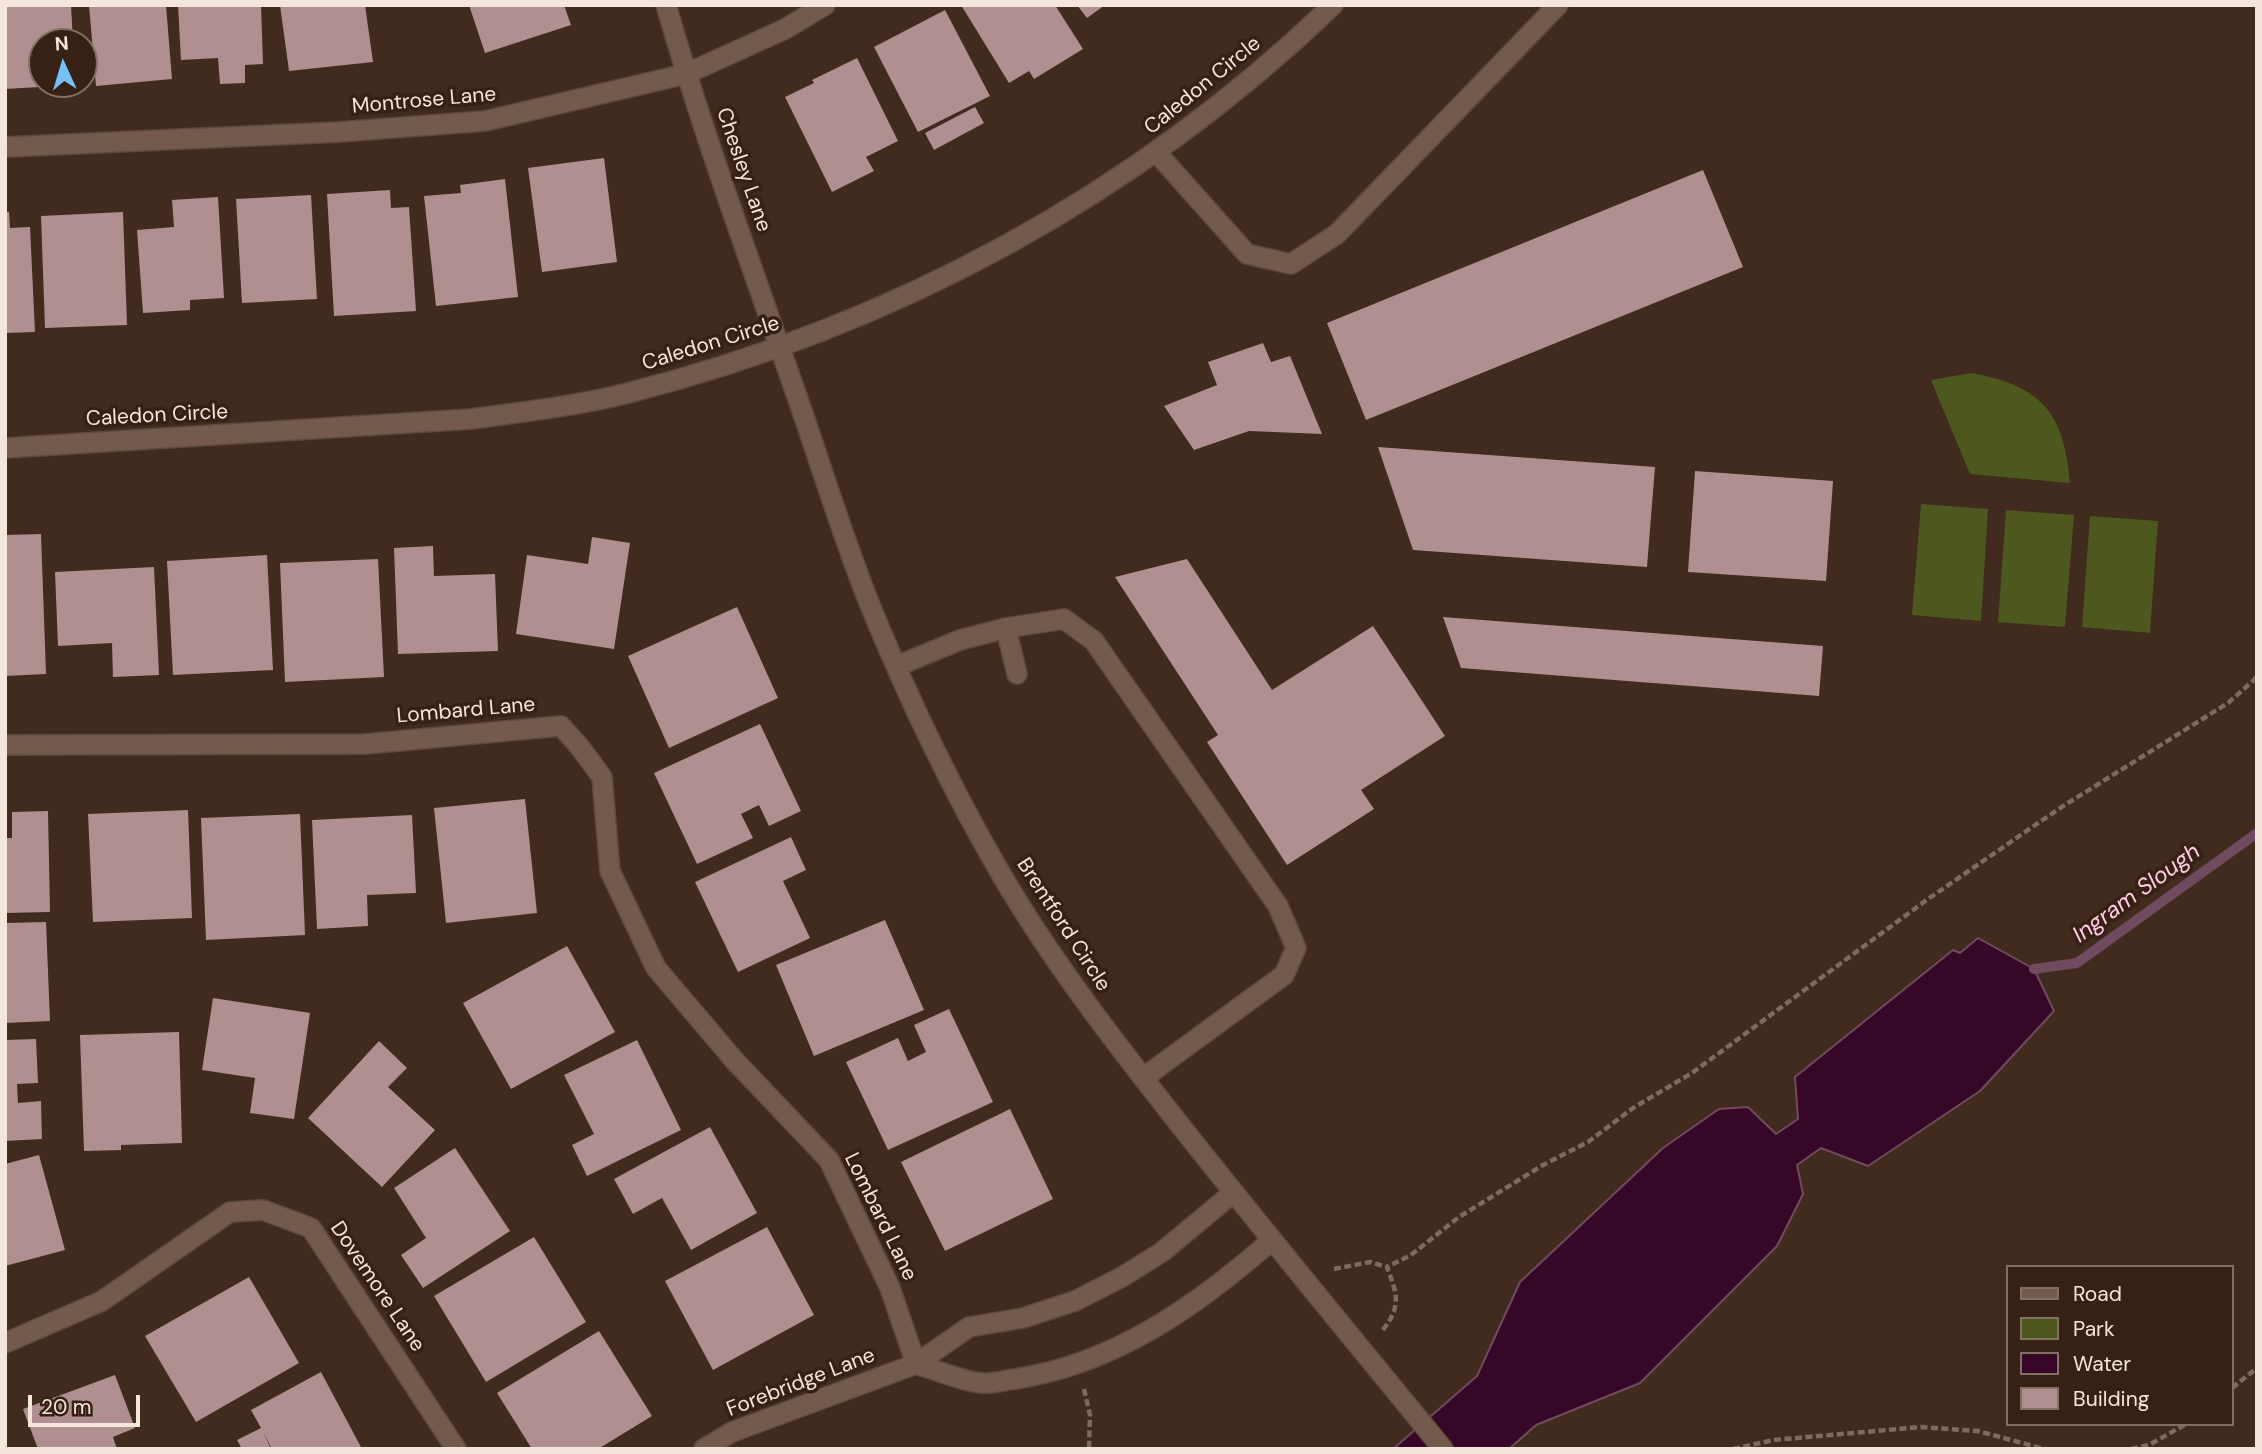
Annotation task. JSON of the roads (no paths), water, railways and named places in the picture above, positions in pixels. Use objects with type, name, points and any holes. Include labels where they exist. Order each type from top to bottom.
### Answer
[{"type":"street","name":"Chesley Lane","points":[[666,5],[686,74],[780,348]]},
{"type":"street","name":"Montrose Lane","points":[[5,147],[339,132],[485,121],[686,74],[785,29],[825,5]]},
{"type":"street","name":"Caledon Circle","points":[[5,448],[471,419],[626,394],[780,348],[940,280],[1070,209],[1157,153],[1259,73],[1334,5]]},
{"type":"street","points":[[1157,153],[1247,254],[1291,264],[1337,234],[1558,5]]},
{"type":"street","name":"Brentford Circle","points":[[780,348],[869,603],[923,729],[1002,875],[1048,949],[1143,1078],[1233,1193],[1443,1449]]},
{"type":"street","points":[[897,666],[960,640],[1006,628],[1064,619],[1094,641],[1278,906],[1296,948],[1284,975],[1143,1078]]},
{"type":"street","points":[[1006,628],[1017,674]]},
{"type":"street","name":"Lombard Lane","points":[[5,745],[365,744],[561,726],[602,777],[610,871],[656,968],[735,1061],[829,1160],[890,1287],[916,1364]]},
{"type":"street","name":"Forebridge Lane","points":[[704,1449],[732,1432],[916,1364],[969,1327],[1023,1318],[1075,1301],[1122,1277],[1162,1252],[1233,1193]]},
{"type":"street","name":"Dovemore Lane","points":[[5,1343],[102,1301],[230,1212],[263,1210],[311,1228],[456,1449]]},
{"type":"street","points":[[916,1364],[982,1384],[1074,1365],[1127,1343],[1170,1319],[1213,1290],[1272,1240]]},
{"type":"water","points":[[1978,938],[2034,969],[2054,1011],[1980,1091],[1868,1166],[1821,1148],[1797,1165],[1803,1194],[1777,1246],[1640,1383],[1536,1425],[1509,1449],[1393,1449],[1477,1376],[1520,1282],[1663,1148],[1719,1109],[1748,1107],[1776,1134],[1798,1119],[1795,1077],[1953,950],[1960,953]]},
{"type":"waterway","name":"Ingram Slough","points":[[2034,969],[2077,963],[2257,833]]}]
